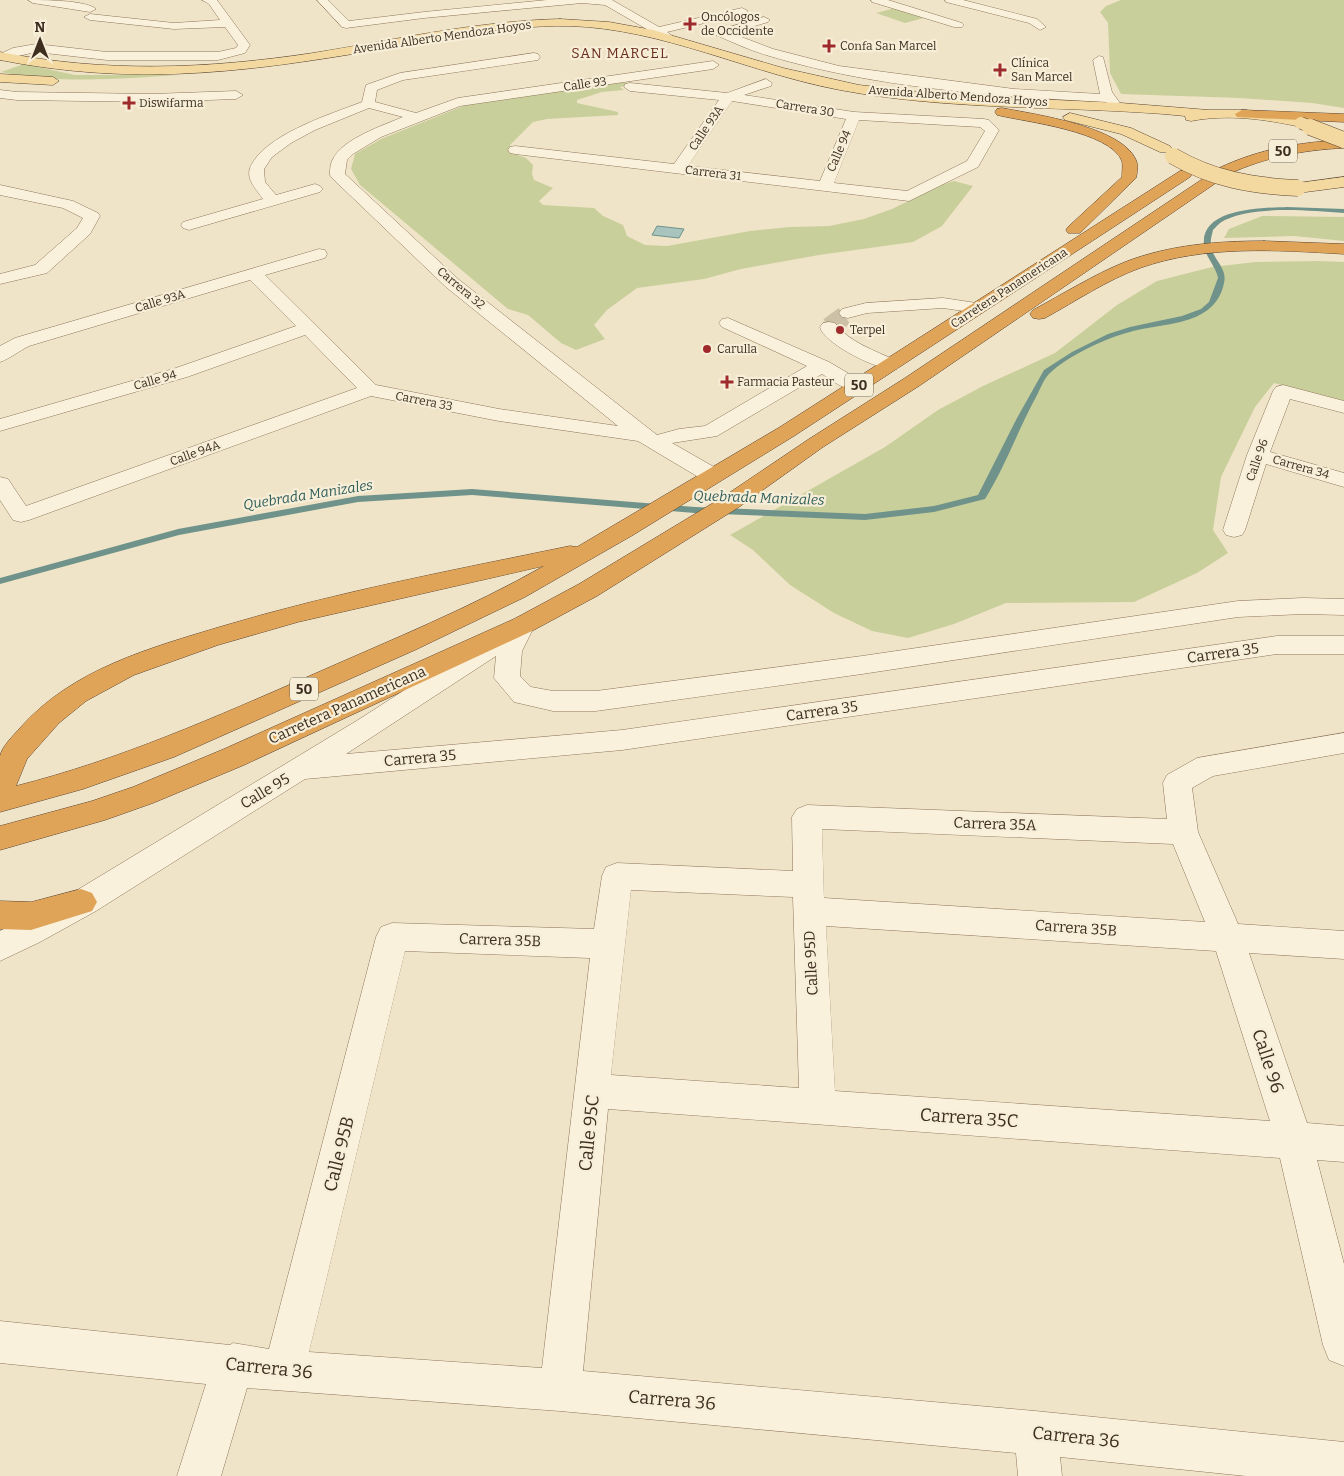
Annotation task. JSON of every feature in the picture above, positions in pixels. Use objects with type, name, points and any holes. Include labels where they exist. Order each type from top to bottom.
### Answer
[{"type":"highway","points":[[1001,107],[1103,137],[1121,149],[1128,158],[1131,168],[1126,181],[1024,276]]},
{"type":"highway","points":[[1242,114],[1344,118]]},
{"type":"highway","name":"50","points":[[1232,152],[1263,143],[1288,139],[1344,135]]},
{"type":"highway","name":"Carretera Panamericana","points":[[0,838],[52,825],[143,795],[234,757],[523,625],[588,590],[731,502],[816,443],[912,382],[1224,170],[1245,161],[1271,154],[1304,147],[1344,142]]},
{"type":"highway","name":"Carretera Panamericana","points":[[596,548],[890,365],[1024,276],[1192,170],[1216,158]]},
{"type":"highway","points":[[912,382],[1118,272],[1150,260],[1186,251],[1228,247],[1281,246],[1344,249]]},
{"type":"highway","points":[[0,789],[11,762],[40,724],[58,709],[104,678],[148,659],[308,610],[596,548]]},
{"type":"highway","name":"50","points":[[0,801],[70,782],[232,722],[482,609],[596,548]]},
{"type":"highway","points":[[0,915],[12,918],[45,914],[81,902]]},
{"type":"main road","name":"Avenida Alberto Mendoza Hoyos","points":[[1,57],[60,67],[97,70],[180,71],[243,65],[522,24],[574,23],[630,28],[825,81],[890,93]]},
{"type":"main road","name":"Avenida Alberto Mendoza Hoyos","points":[[0,78],[30,81],[206,77],[524,30],[575,31],[622,36],[660,46],[718,66]]},
{"type":"main road","points":[[749,77],[771,84]]},
{"type":"main road","name":"Avenida Alberto Mendoza Hoyos","points":[[822,95],[888,106],[1001,107],[1113,102],[1208,114]]},
{"type":"main road","name":"Avenida Alberto Mendoza Hoyos","points":[[1001,107],[1104,124],[1138,135],[1199,170],[1235,181],[1277,188],[1316,187],[1344,182]]},
{"type":"main road","points":[[1171,124],[1187,118],[1208,114],[1242,114],[1301,123],[1344,142]]},
{"type":"main road","points":[[1161,135],[1161,142],[1169,153]]},
{"type":"street","points":[[34,0],[90,13],[174,26],[228,23]]},
{"type":"street","points":[[1,57],[17,51],[36,48],[107,56],[218,56],[241,50],[244,44],[213,2],[206,0]]},
{"type":"street","points":[[322,0],[346,25],[424,15],[582,0],[605,1],[675,40],[752,58],[825,81]]},
{"type":"street","points":[[876,0],[958,25]]},
{"type":"street","points":[[950,0],[1033,21],[1040,27]]},
{"type":"street","points":[[415,5],[424,15]]},
{"type":"street","points":[[658,31],[750,9]]},
{"type":"street","points":[[764,20],[720,33],[770,52],[839,70],[1014,93],[1113,102]]},
{"type":"street","points":[[630,28],[646,24]]},
{"type":"street","points":[[752,58],[770,52]]},
{"type":"street","points":[[368,104],[371,88],[400,77],[534,57]]},
{"type":"street","points":[[1098,60],[1106,92],[1113,102]]},
{"type":"street","name":"Calle 93","points":[[458,102],[718,66]]},
{"type":"street","points":[[435,71],[451,82]]},
{"type":"street","points":[[0,94],[30,81]]},
{"type":"street","name":"Calle 93A","points":[[678,168],[728,97],[771,84]]},
{"type":"street","points":[[944,84],[1081,89]]},
{"type":"street","name":"Carrera 30","points":[[626,87],[728,97],[854,116],[984,123],[992,130],[973,164],[910,196]]},
{"type":"street","points":[[890,93],[953,92],[1001,107]]},
{"type":"street","points":[[0,94],[129,98],[236,95]]},
{"type":"street","name":"Carrera 32","points":[[458,102],[356,144],[340,159],[337,175],[452,283],[649,439],[713,476]]},
{"type":"street","points":[[272,201],[258,182],[257,169],[267,154],[310,126],[368,104],[418,117]]},
{"type":"street","name":"Calle 94","points":[[825,186],[854,116]]},
{"type":"street","name":"Carrera 31","points":[[515,150],[910,196]]},
{"type":"street","points":[[0,190],[68,204],[92,216],[84,231],[41,268],[0,279]]},
{"type":"street","points":[[190,225],[315,190]]},
{"type":"street","name":"Calle 93A","points":[[1,354],[22,342],[319,254]]},
{"type":"street","points":[[253,273],[370,390]]},
{"type":"street","points":[[848,313],[866,308],[943,303],[978,308]]},
{"type":"street","points":[[728,324],[822,366],[856,386]]},
{"type":"street","points":[[829,327],[830,332],[860,351],[890,365]]},
{"type":"street","name":"Calle 94","points":[[0,426],[180,373],[308,328]]},
{"type":"street","points":[[649,439],[710,432],[822,366]]},
{"type":"street","name":"Carrera 33","points":[[370,390],[499,415],[649,439]]},
{"type":"street","name":"Calle 94A","points":[[0,484],[20,515],[370,390]]},
{"type":"street","name":"Calle 96","points":[[1234,530],[1258,455],[1283,391],[1344,407]]},
{"type":"street","name":"Carrera 34","points":[[1258,455],[1344,480]]},
{"type":"street","points":[[523,625],[509,651],[507,678],[523,695],[553,701],[596,701],[862,665],[1238,608],[1344,607]]},
{"type":"street","name":"Calle 95","points":[[0,947],[81,902],[300,769],[459,670],[523,625]]},
{"type":"street","name":"Carrera 35","points":[[300,769],[622,740],[1278,645],[1344,644]]},
{"type":"street","name":"Calle 96","points":[[1344,742],[1207,766],[1177,783],[1183,832],[1228,938],[1294,1140],[1344,1345]]},
{"type":"street","name":"Carrera 35A","points":[[807,817],[1183,832]]},
{"type":"street","name":"Calle 95D","points":[[807,817],[808,898],[818,1108]]},
{"type":"street","name":"Carrera 35B","points":[[617,876],[808,898],[1228,938],[1344,945]]},
{"type":"street","name":"Calle 95C","points":[[560,1390],[617,876]]},
{"type":"street","name":"Carrera 35B","points":[[392,937],[608,944]]},
{"type":"street","name":"Calle 95B","points":[[284,1371],[348,1122],[392,937]]},
{"type":"street","name":"Carrera 35C","points":[[593,1091],[1344,1144]]},
{"type":"street","name":"Carrera 36","points":[[0,1342],[233,1364],[284,1371],[560,1390],[1035,1433],[1344,1464]]},
{"type":"street","points":[[199,1476],[233,1364]]},
{"type":"street","points":[[1035,1433],[1040,1476]]},
{"type":"green space","points":[[1121,0],[1344,0],[1344,108],[1312,103],[1239,98],[1121,94],[1110,73],[1108,23],[1100,12],[1106,6]]},
{"type":"green space","points":[[895,8],[924,18],[905,23],[876,13]]},
{"type":"green space","points":[[24,64],[75,75],[179,75],[112,79],[68,79],[23,76],[1,72]]},
{"type":"green space","points":[[607,82],[634,83],[620,87],[624,90],[602,92],[577,100],[577,103],[618,112],[618,115],[547,119],[533,122],[510,145],[512,153],[526,158],[533,165],[532,174],[534,180],[553,188],[539,201],[543,205],[594,208],[603,216],[623,225],[627,236],[645,245],[667,246],[750,231],[829,226],[864,219],[892,209],[941,185],[954,181],[973,186],[942,226],[913,242],[819,255],[741,269],[704,279],[637,288],[607,310],[594,325],[605,339],[576,350],[561,343],[528,315],[508,309],[360,185],[351,169],[355,154],[381,139],[468,104]]},
{"type":"green space","points":[[1262,216],[1344,217],[1344,241],[1294,236],[1224,238],[1229,229]]},
{"type":"green space","points":[[1255,262],[1344,262],[1344,401],[1274,383],[1255,407],[1221,477],[1213,530],[1228,553],[1197,573],[1134,602],[1006,603],[954,624],[908,638],[872,631],[834,613],[790,585],[753,550],[730,535],[885,447],[938,410],[983,386],[1055,353],[1117,305],[1157,281],[1212,267]]},
{"type":"water","points":[[657,226],[684,229],[679,238],[652,235]]},
{"type":"waterway","name":"Quebrada Manizales","points":[[0,581],[178,532],[358,499],[472,492],[695,510],[865,517],[934,509],[982,497],[1043,376],[1054,366],[1111,336],[1130,329],[1195,315],[1211,305],[1221,278],[1207,244],[1209,229],[1221,219],[1240,213],[1262,210],[1310,209],[1344,211]]},
{"type":"tunnel","points":[[829,327],[848,313]]},
{"type":"place","name":"Oncólogos de Occidente","points":[[690,24]]},
{"type":"place","name":"Confa San Marcel","points":[[829,46]]},
{"type":"place","name":"Clínica San Marcel","points":[[1000,70]]},
{"type":"place","name":"Diswifarma","points":[[129,103]]},
{"type":"place","name":"Terpel","points":[[840,330]]},
{"type":"place","name":"Carulla","points":[[707,349]]},
{"type":"place","name":"Farmacia Pasteur","points":[[727,382]]},
{"type":"district","name":"SAN MARCEL","points":[[620,53]]}]
